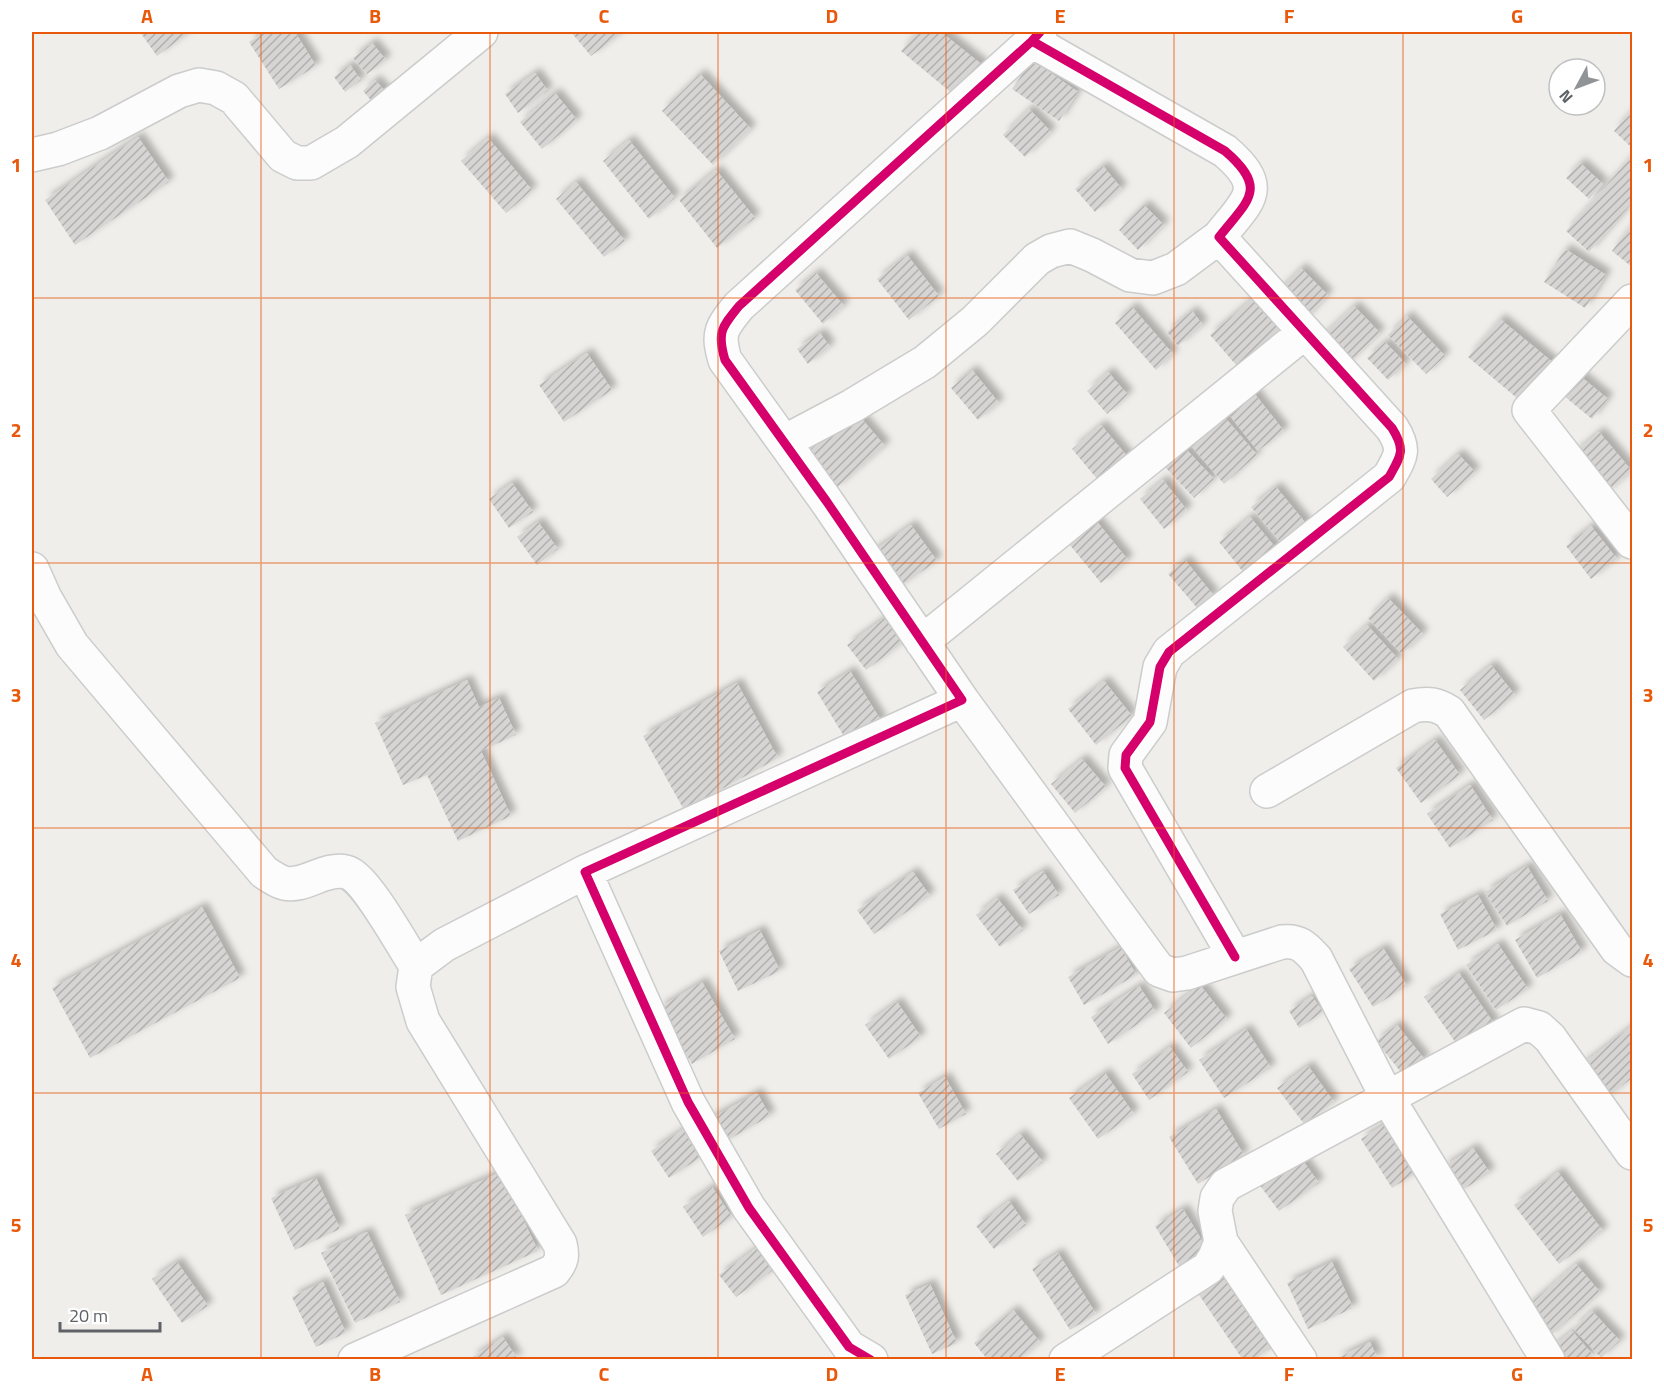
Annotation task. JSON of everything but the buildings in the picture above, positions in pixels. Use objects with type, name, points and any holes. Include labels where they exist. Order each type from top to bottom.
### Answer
[{"type":"street","points":[[32,155],[100,133],[179,91],[199,84],[216,88],[234,98],[284,156],[297,163],[311,163],[347,142],[481,32]]},
{"type":"street","points":[[784,442],[852,406],[925,362],[975,321],[1037,259],[1052,251],[1070,246],[1131,275],[1153,278],[1176,269],[1219,237],[1249,199],[1251,185],[1237,161],[1225,151],[1036,36],[739,306],[724,324],[720,342],[725,360],[962,700],[1159,970],[1173,975],[1187,973],[1282,942],[1293,941],[1303,945],[1316,959],[1387,1098],[1548,1359]]},
{"type":"street","points":[[1219,237],[1392,428],[1401,442],[1400,459],[1389,477],[1168,652],[1160,667],[1150,722],[1126,755],[1125,768],[1235,957]]},
{"type":"street","points":[[1632,301],[1530,410],[1632,543]]},
{"type":"street","points":[[922,642],[1305,332]]},
{"type":"street","points":[[32,569],[45,598],[72,645],[264,872],[282,882],[296,884],[331,872],[347,872],[364,884],[416,966],[413,987],[423,1021],[560,1244],[562,1255],[560,1264],[554,1270],[355,1359]]},
{"type":"street","points":[[416,966],[444,945],[585,872],[962,700]]},
{"type":"street","points":[[1268,790],[1413,706],[1428,703],[1439,705],[1449,712],[1617,950],[1632,960]]},
{"type":"street","points":[[585,872],[688,1102],[749,1208],[849,1347],[872,1359]]},
{"type":"street","points":[[1300,1359],[1221,1242],[1215,1211],[1217,1198],[1226,1185],[1524,1024],[1539,1028],[1550,1038],[1632,1153]]},
{"type":"street","points":[[1066,1359],[1208,1268],[1221,1242]]},
{"type":"cycle path","points":[[1040,32],[1032,41],[1225,151],[1239,164],[1247,175],[1250,185],[1249,194],[1245,204],[1219,237],[1392,428],[1399,442],[1399,458],[1389,477],[1169,652],[1160,667],[1150,722],[1126,755],[1125,768],[1235,957]]},
{"type":"cycle path","points":[[871,1360],[849,1347],[749,1208],[688,1102],[585,872],[962,700],[827,502],[725,360],[721,337],[728,320],[739,306],[1032,41]]}]
